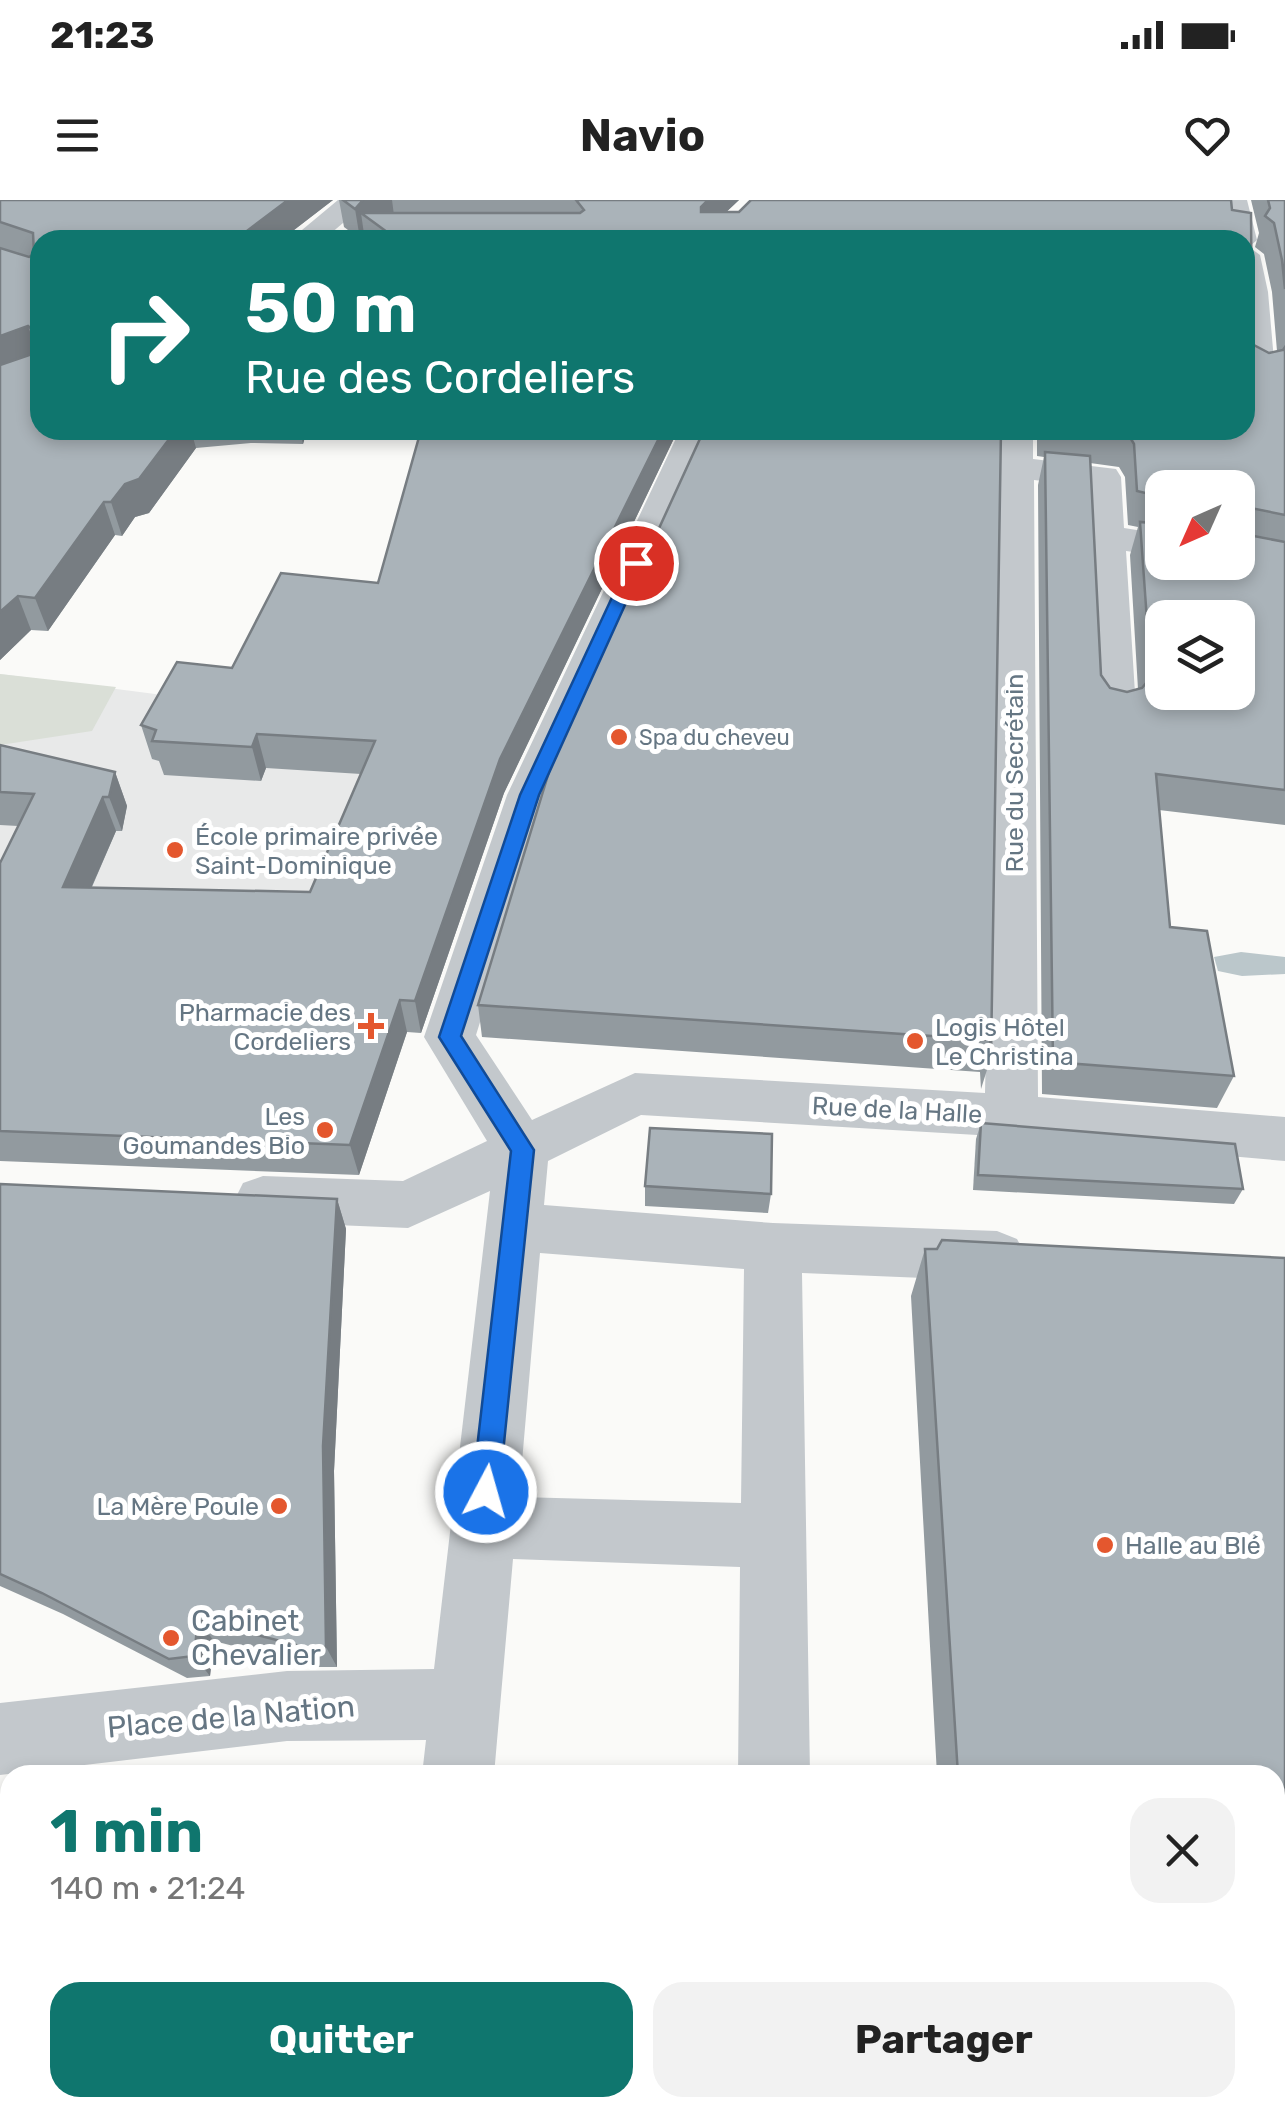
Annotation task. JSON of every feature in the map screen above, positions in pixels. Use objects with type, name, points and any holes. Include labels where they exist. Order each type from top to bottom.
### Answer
[{"type":"street","points":[[318,230],[356,200]]},
{"type":"street","points":[[1233,200],[1240,230]]},
{"type":"street","points":[[1255,308],[1263,372]]},
{"type":"street","points":[[459,1765],[522,1150],[450,1037],[529,795],[692,440]]},
{"type":"street","points":[[1016,449],[1103,478],[1116,709]]},
{"type":"street","name":"Rue du Secrétain","points":[[1011,1116],[1016,449]]},
{"type":"street","points":[[1106,537],[1145,543]]},
{"type":"street","name":"Rue de la Halle","points":[[218,1197],[408,1205],[636,1094],[1011,1116],[1285,1139]]},
{"type":"street","points":[[514,1226],[773,1247],[1049,1258]]},
{"type":"street","points":[[773,1247],[774,1765]]},
{"type":"street","points":[[482,1527],[773,1536]]},
{"type":"street","name":"Place de la Nation","points":[[5,1732],[287,1706],[463,1704]]},
{"type":"shaded area","name":"École primaire privée Saint-Dominique","points":[[0,674],[402,726],[296,979],[0,1128]]},
{"type":"shaded area","points":[[0,674],[116,687],[92,731],[0,745]]},
{"type":"shaded area","points":[[1241,952],[1285,957],[1285,974],[1242,976],[1218,971],[1214,957]]},
{"type":"building","points":[[0,200],[288,200],[248,230],[30,232],[0,222]]},
{"type":"building","points":[[343,200],[363,200],[355,209]]},
{"type":"building","points":[[576,200],[708,200],[701,212],[739,212],[751,200],[1231,200],[1232,210],[1251,213],[1251,230],[384,230],[361,213],[584,210]]},
{"type":"building","points":[[1268,200],[1285,200],[1285,289],[1274,223],[1265,216],[1270,208]]},
{"type":"building","points":[[0,248],[29,257],[30,328],[0,336]]},
{"type":"building","points":[[1255,346],[1269,353],[1285,347],[1285,515],[1255,509],[1255,470],[1145,470],[1145,493],[1137,491],[1132,440],[1255,440]]},
{"type":"building","points":[[30,355],[30,440],[168,440],[139,479],[125,484],[111,502],[104,502],[35,598],[18,596],[0,612],[0,365]]},
{"type":"building","points":[[418,440],[658,440],[500,759],[415,1001],[400,1000],[350,1145],[0,1131],[0,863],[34,794],[0,792],[0,745],[115,772],[109,797],[103,797],[63,887],[310,892],[375,741],[257,734],[252,747],[152,741],[156,730],[141,725],[177,662],[232,668],[281,573],[378,583]]},
{"type":"building","points":[[699,440],[1001,440],[991,1057],[990,1040],[478,1005],[552,762]]},
{"type":"building","points":[[1045,452],[1090,456],[1101,675],[1110,688],[1127,692],[1145,684],[1145,710],[1255,710],[1255,600],[1146,600],[1140,522],[1145,522],[1145,580],[1255,580],[1255,536],[1285,542],[1285,790],[1156,774],[1170,927],[1207,931],[1234,1076],[1053,1062]]},
{"type":"building","points":[[981,1123],[1235,1144],[1243,1189],[978,1175]]},
{"type":"building","points":[[650,1128],[772,1134],[771,1194],[645,1186]]},
{"type":"building","points":[[0,1184],[337,1199],[323,1446],[326,1647],[304,1647],[198,1620],[194,1656],[169,1659],[0,1574]]},
{"type":"building","name":"Halle au Blé","points":[[942,1240],[1285,1258],[1285,1765],[957,1765],[925,1249],[937,1249]]},
{"type":"place","name":"Spa du cheveu","points":[[619,737]]},
{"type":"place","name":"École primaire privée Saint-Dominique","points":[[175,850]]},
{"type":"place","name":"Pharmacie des Cordeliers","points":[[371,1026]]},
{"type":"place","name":"Logis Hôtel Le Christina","points":[[915,1041]]},
{"type":"place","name":"Les Goumandes Bio","points":[[325,1130]]},
{"type":"place","name":"La Mère Poule","points":[[279,1506]]},
{"type":"place","name":"Halle au Blé","points":[[1105,1545]]},
{"type":"place","name":"Cabinet Chevalier","points":[[171,1638]]},
{"type":"route","points":[[486,1492],[522,1150],[450,1037],[529,795],[636,563]]}]
